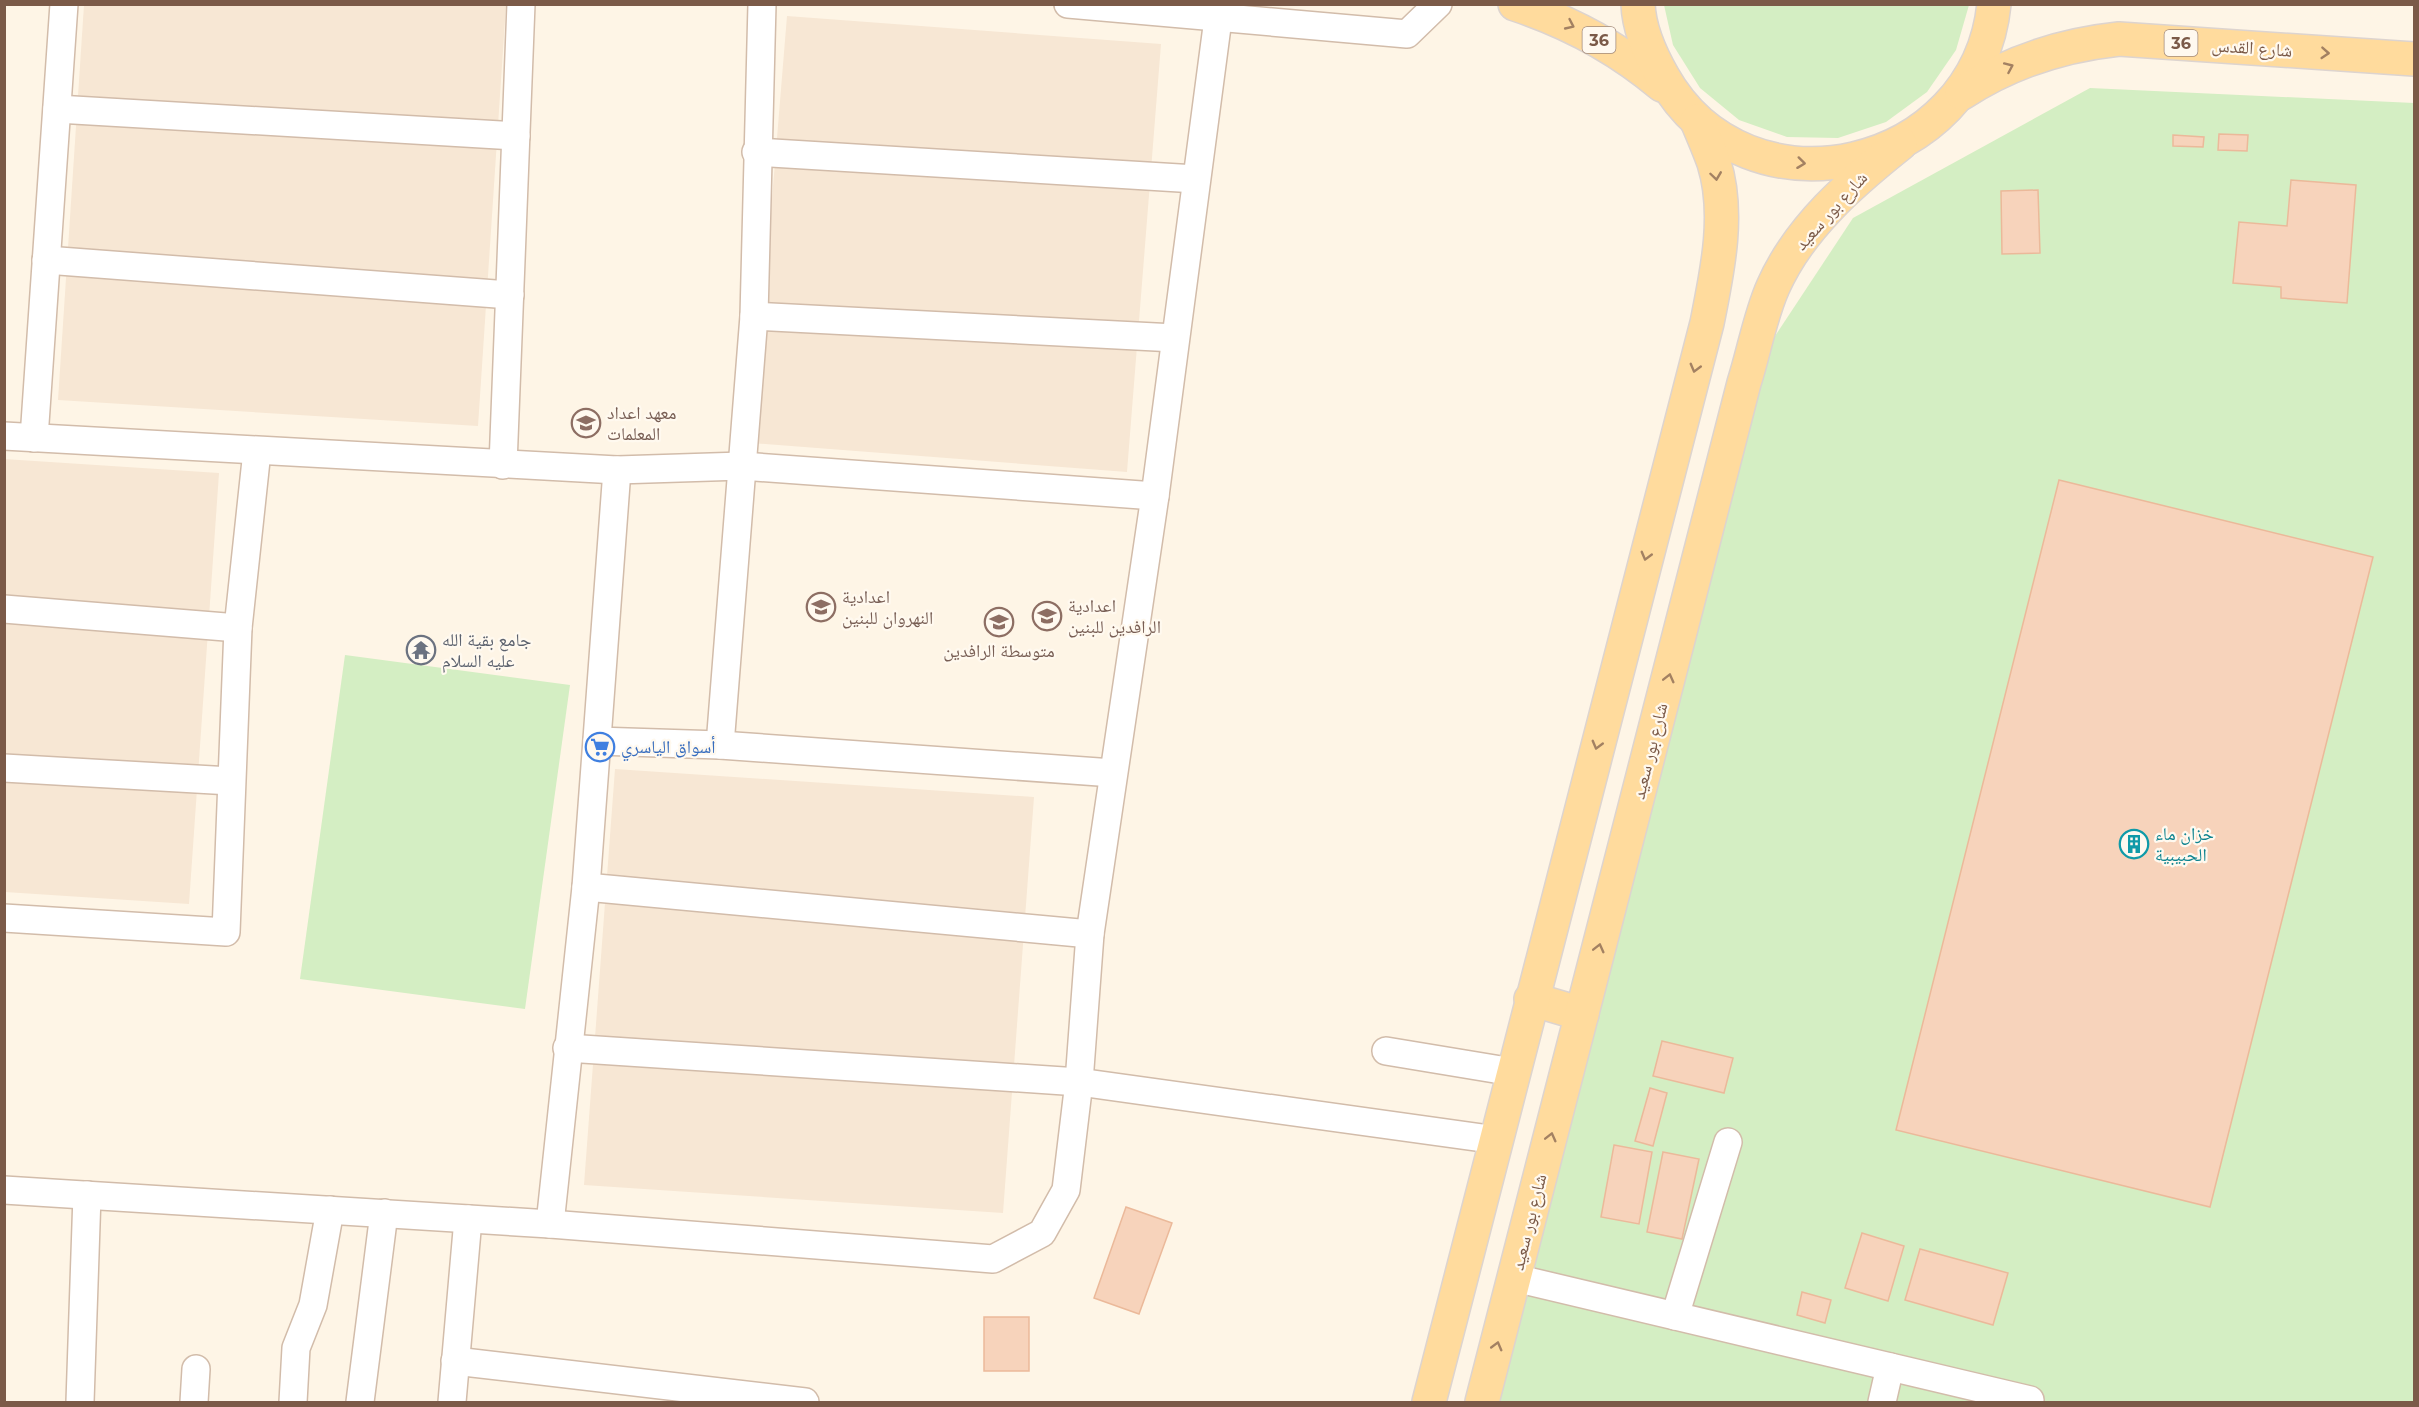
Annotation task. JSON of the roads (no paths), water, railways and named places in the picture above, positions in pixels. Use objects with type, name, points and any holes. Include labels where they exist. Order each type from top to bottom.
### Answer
[{"type":"main road","name":"36","points":[[1515,4],[1570,25],[1597,39],[1623,55],[1672,93]]},
{"type":"main road","points":[[1638,4],[1650,55],[1672,93],[1697,121],[1733,145],[1773,160],[1806,164],[1860,160],[1900,144],[1931,123],[1958,96],[1979,61],[1992,23],[1994,4]]},
{"type":"main road","name":"شارع القدس","points":[[1958,96],[1982,80],[2035,56],[2072,46],[2120,39],[2415,59]]},
{"type":"main road","points":[[1429,1402],[1714,286],[1721,212],[1715,165],[1697,121]]},
{"type":"main road","name":"شارع بور سعيد","points":[[1482,1402],[1741,394],[1773,287],[1792,254],[1828,208],[1869,168],[1900,144]]},
{"type":"main road","points":[[1531,999],[1582,1014]]},
{"type":"street","points":[[34,438],[64,4]]},
{"type":"street","points":[[504,465],[521,4]]},
{"type":"street","points":[[720,745],[754,316],[756,152],[762,4]]},
{"type":"street","points":[[1068,4],[1407,34],[1438,4]]},
{"type":"street","points":[[4,1190],[550,1224],[993,1259],[1042,1233],[1066,1190],[1079,1082],[1090,934],[1155,496],[1174,338],[1218,19]]},
{"type":"street","points":[[57,109],[516,136]]},
{"type":"street","points":[[756,152],[1196,179]]},
{"type":"street","points":[[46,260],[510,296]]},
{"type":"street","points":[[754,316],[1174,338]]},
{"type":"street","points":[[4,436],[617,470],[742,466],[1155,496]]},
{"type":"street","points":[[4,918],[226,932],[238,628],[257,451]]},
{"type":"street","points":[[550,1224],[586,887],[617,470]]},
{"type":"street","points":[[4,609],[238,628]]},
{"type":"street","points":[[597,741],[720,745],[1113,773]]},
{"type":"street","points":[[4,768],[231,781]]},
{"type":"street","points":[[586,887],[1090,934]]},
{"type":"street","points":[[567,1048],[1079,1082],[1497,1140]]},
{"type":"street","points":[[1386,1051],[1513,1072]]},
{"type":"street","points":[[1675,1316],[1728,1142]]},
{"type":"street","points":[[80,1402],[87,1195]]},
{"type":"street","points":[[293,1402],[296,1348],[313,1305],[330,1210]]},
{"type":"street","points":[[360,1402],[384,1213]]},
{"type":"street","points":[[452,1402],[468,1219]]},
{"type":"street","points":[[1515,1278],[2030,1400]]},
{"type":"street","points":[[455,1361],[805,1402]]},
{"type":"street","points":[[1882,1402],[1890,1367]]},
{"type":"street","points":[[194,1402],[196,1369]]},
{"type":"place","name":"معهد اعداد المعلمات","points":[[586,423]]},
{"type":"place","name":"اعدادية النهروان للبنين","points":[[821,607]]},
{"type":"place","name":"اعدادية الرافدين للبنين","points":[[1047,616]]},
{"type":"place","name":"متوسطة الرافدين","points":[[999,622]]},
{"type":"place","name":"جامع بقية الله عليه السلام","points":[[421,650]]},
{"type":"place","name":"أسواق الياسري","points":[[600,747]]},
{"type":"place","name":"خزان ماء الحبيبية","points":[[2134,844]]}]
